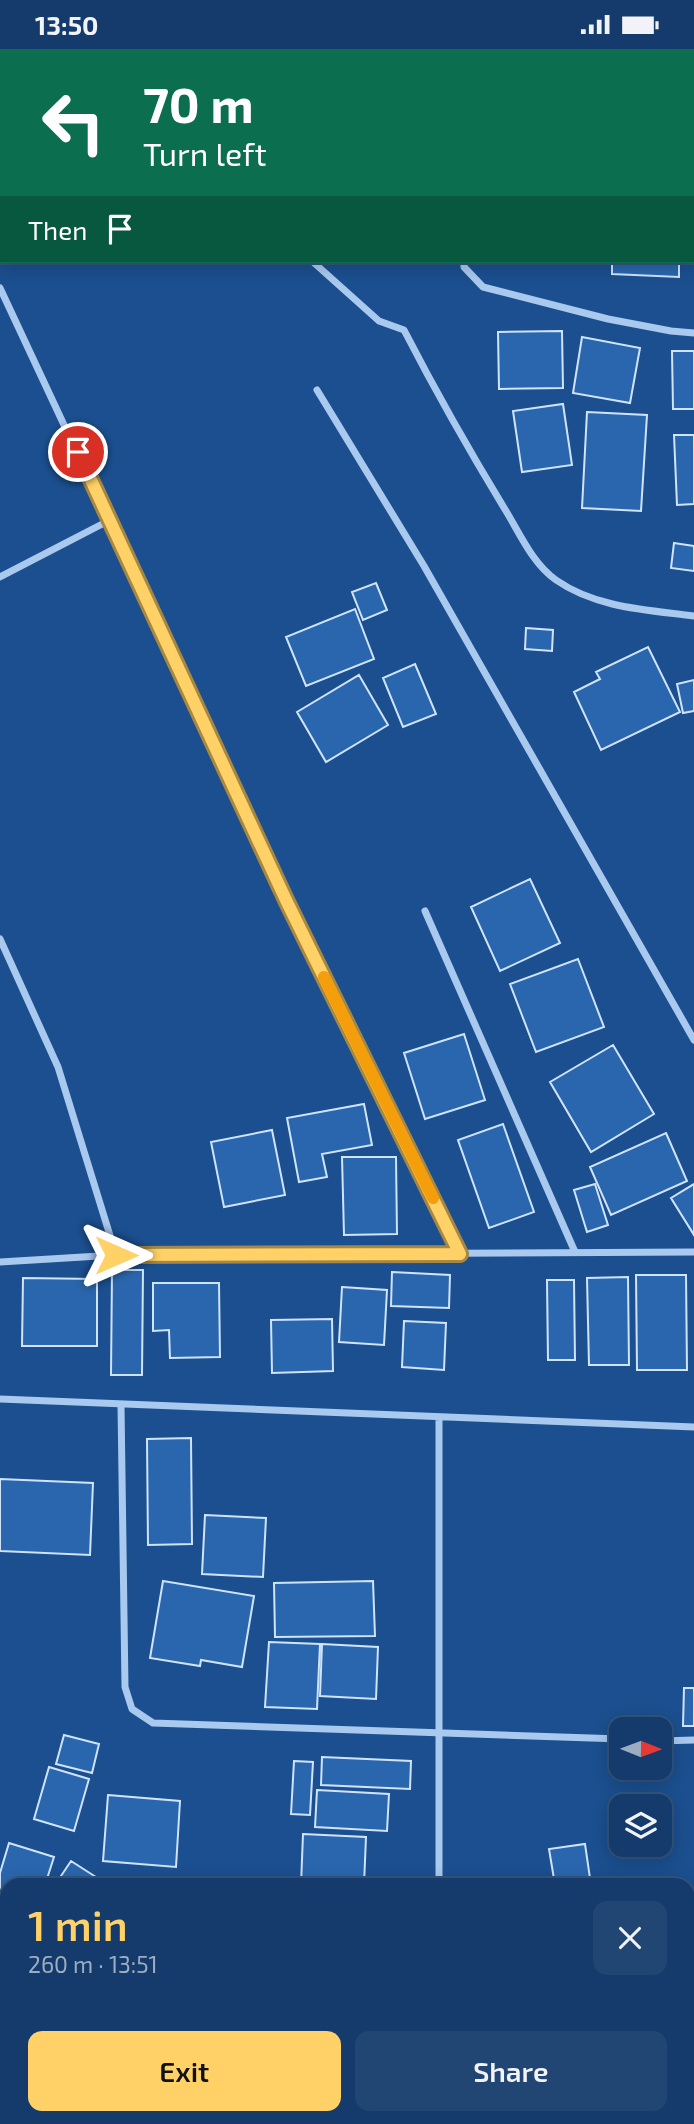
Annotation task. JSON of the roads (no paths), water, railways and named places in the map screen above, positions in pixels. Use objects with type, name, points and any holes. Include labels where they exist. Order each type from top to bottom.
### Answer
[{"type":"street","points":[[315,263],[379,321],[404,330],[487,480],[535,559],[555,580],[588,597],[622,607],[694,616]]},
{"type":"street","points":[[464,263],[464,267],[482,287],[608,319],[694,333]]},
{"type":"street","points":[[0,288],[286,900],[460,1254]]},
{"type":"street","points":[[317,390],[424,566],[694,1040]]},
{"type":"street","points":[[0,577],[110,520]]},
{"type":"street","points":[[425,911],[575,1252]]},
{"type":"street","points":[[0,939],[58,1067],[116,1255]]},
{"type":"street","points":[[0,1262],[116,1255],[694,1252]]},
{"type":"street","points":[[0,1399],[694,1427]]},
{"type":"street","points":[[121,1405],[125,1687],[132,1709],[153,1723],[609,1739]]},
{"type":"street","points":[[439,1417],[439,1878]]},
{"type":"street","points":[[672,1741],[694,1740]]}]
